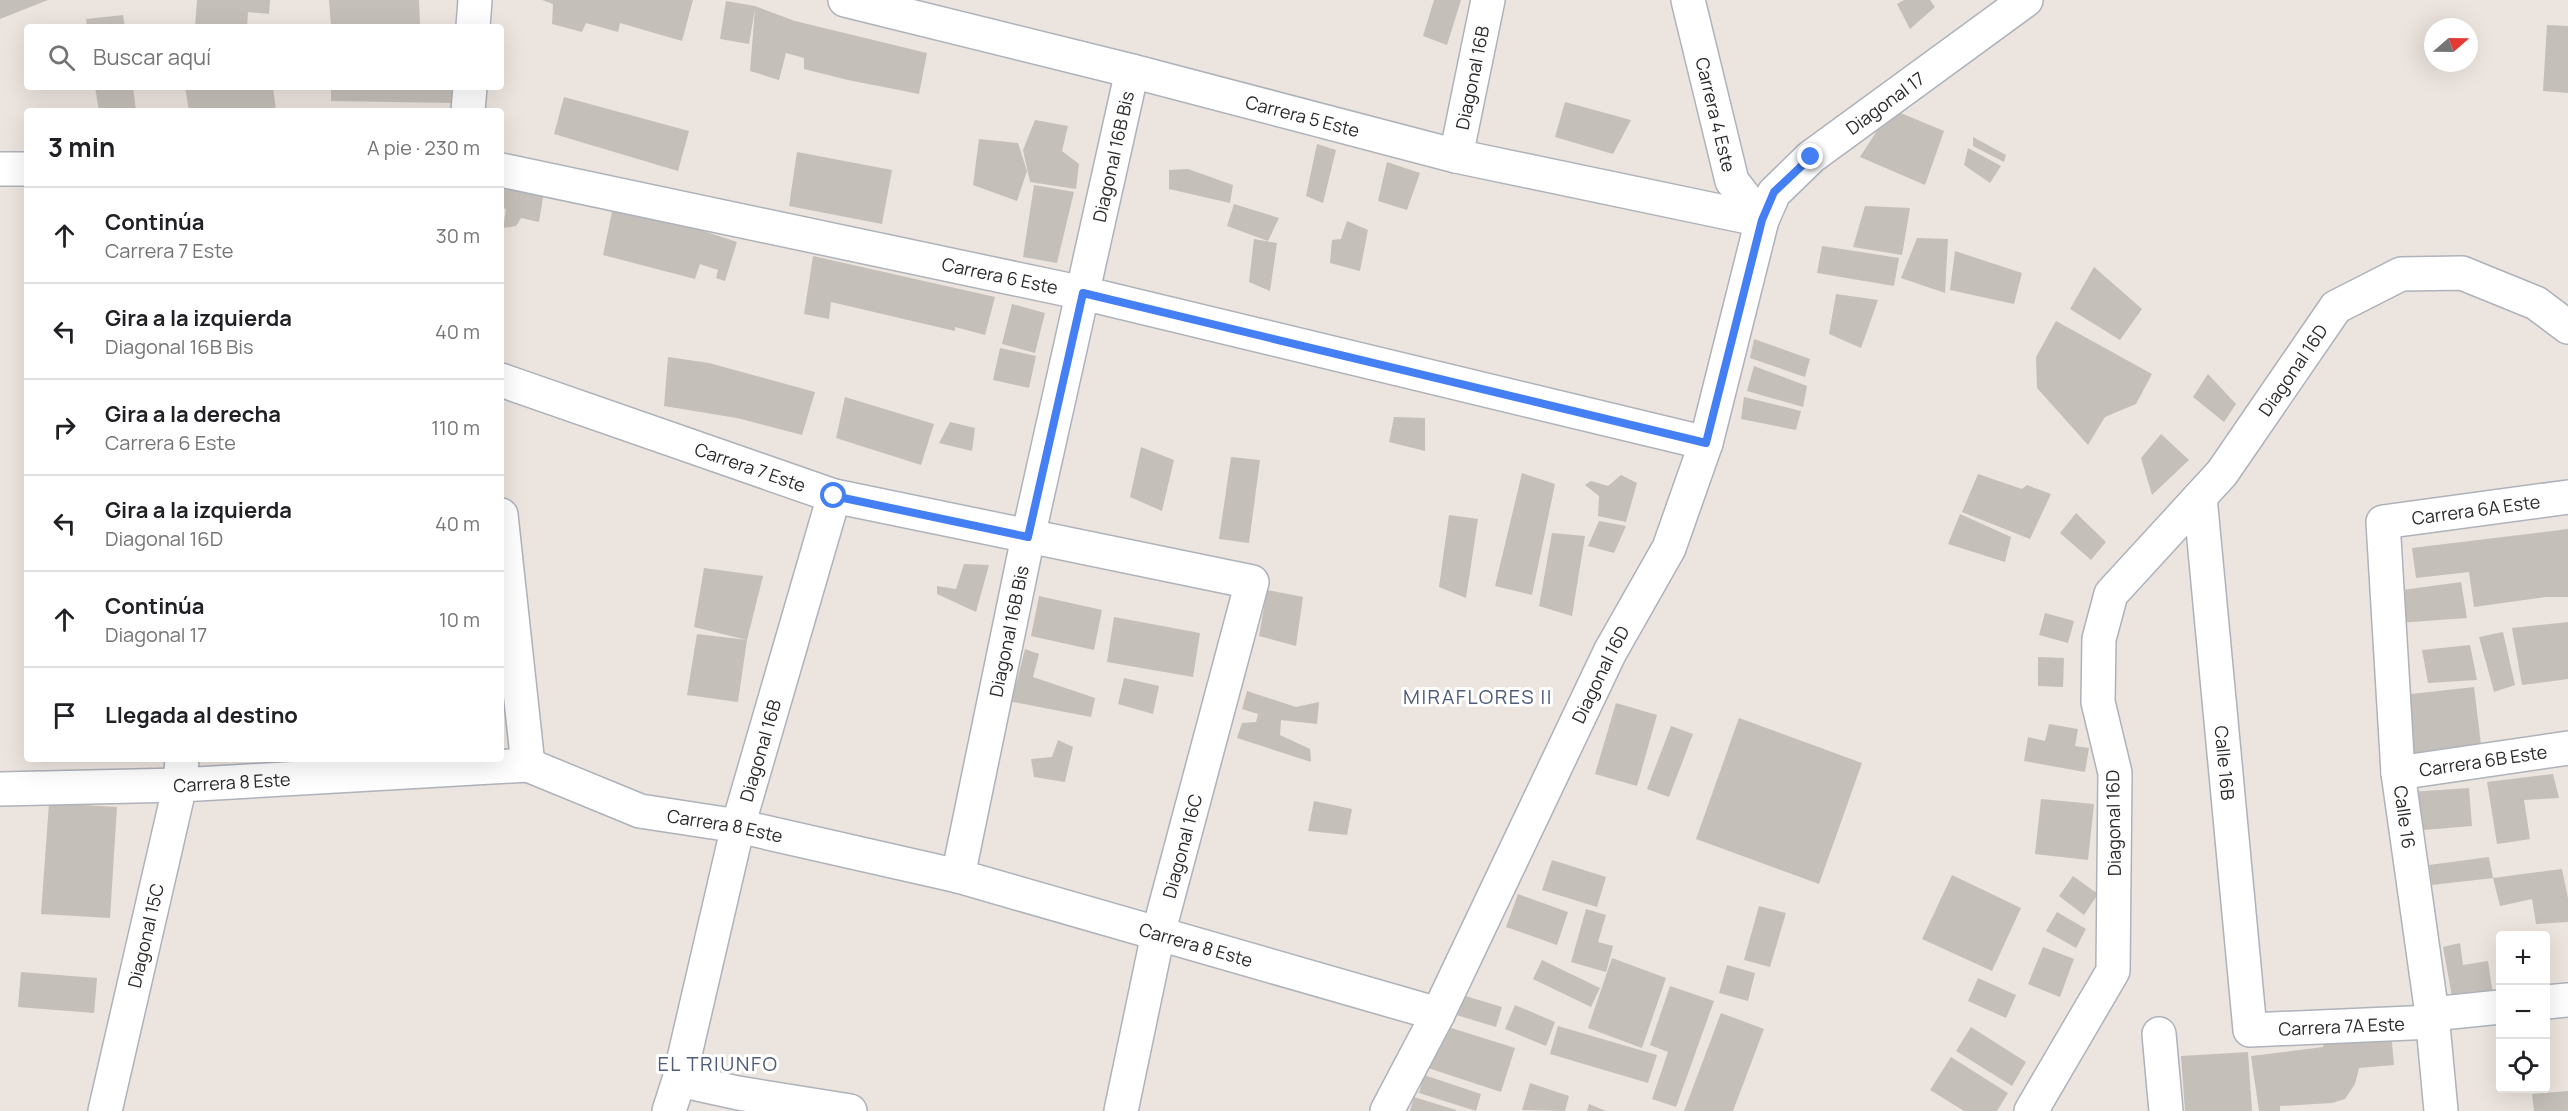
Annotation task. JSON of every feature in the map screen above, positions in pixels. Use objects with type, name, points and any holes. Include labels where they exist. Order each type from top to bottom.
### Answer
[{"type":"street","points":[[473,24],[475,0]]},
{"type":"street","name":"Carrera 5 Este","points":[[845,0],[1132,71],[1456,156],[1762,220]]},
{"type":"street","name":"Diagonal 16B","points":[[1456,156],[1488,0]]},
{"type":"street","name":"Carrera 4 Este","points":[[1689,0],[1732,181],[1762,220]]},
{"type":"street","name":"Diagonal 17","points":[[1762,220],[1774,192],[1811,157],[2026,0]]},
{"type":"street","name":"Diagonal 16B Bis","points":[[958,876],[1028,537],[1132,71]]},
{"type":"street","points":[[468,108],[470,90]]},
{"type":"street","points":[[0,169],[24,169]]},
{"type":"street","name":"Carrera 6 Este","points":[[504,171],[1083,293],[1706,443]]},
{"type":"street","name":"Diagonal 16D","points":[[1387,1111],[1438,1014],[1610,652],[1669,548],[1706,443],[1762,220]]},
{"type":"street","name":"Diagonal 16D","points":[[2031,1111],[2113,971],[2115,773],[2098,702],[2099,639],[2111,594],[2222,473],[2336,307],[2401,274],[2462,273],[2536,303],[2568,327]]},
{"type":"street","name":"Carrera 7 Este","points":[[504,381],[834,496],[1252,582]]},
{"type":"street","name":"Diagonal 16B","points":[[669,1111],[679,1080],[738,826],[834,496]]},
{"type":"street","name":"Calle 16B","points":[[2200,496],[2250,1029]]},
{"type":"street","name":"Carrera 6A Este","points":[[2383,522],[2568,497]]},
{"type":"street","name":"Calle 16","points":[[2383,522],[2398,774],[2433,1018],[2441,1111]]},
{"type":"street","points":[[504,542],[528,765]]},
{"type":"street","name":"Diagonal 16C","points":[[1121,1111],[1158,934],[1252,582]]},
{"type":"street","name":"Carrera 6B Este","points":[[2398,774],[2568,747]]},
{"type":"street","name":"Carrera 8 Este","points":[[0,789],[181,772],[528,765],[640,811],[738,826],[958,876],[1438,1014]]},
{"type":"street","name":"Diagonal 15C","points":[[105,1111],[181,772]]},
{"type":"street","points":[[2550,1002],[2568,1000]]},
{"type":"street","name":"Carrera 7A Este","points":[[2250,1029],[2433,1018],[2496,1008]]},
{"type":"street","points":[[2159,1034],[2166,1111]]},
{"type":"street","points":[[679,1080],[738,1093],[850,1111]]},
{"type":"building","points":[[0,0],[48,0],[0,19]]},
{"type":"building","points":[[197,0],[270,0],[269,14],[248,12],[247,24],[195,24]]},
{"type":"building","points":[[329,0],[419,0],[420,24],[331,24]]},
{"type":"building","points":[[542,0],[693,0],[682,41],[620,23],[618,32],[586,23],[582,32],[552,24],[553,4]]},
{"type":"building","points":[[1434,0],[1461,0],[1447,45],[1423,36]]},
{"type":"building","points":[[1904,0],[1930,0],[1935,7],[1910,29],[1897,4]]},
{"type":"building","points":[[726,1],[755,6],[795,21],[927,53],[919,94],[804,69],[804,58],[786,53],[779,80],[750,71],[755,9],[749,44],[720,39]]},
{"type":"building","points":[[123,15],[124,24],[87,24],[86,19]]},
{"type":"building","points":[[2547,25],[2568,26],[2568,93],[2543,91]]},
{"type":"building","points":[[96,90],[133,90],[136,108],[98,108]]},
{"type":"building","points":[[186,90],[273,90],[276,108],[188,108]]},
{"type":"building","points":[[331,90],[453,90],[453,103],[331,101]]},
{"type":"building","points":[[564,97],[689,131],[678,171],[554,134]]},
{"type":"building","points":[[1565,102],[1631,120],[1613,154],[1555,137]]},
{"type":"building","points":[[1891,109],[1944,131],[1925,185],[1860,157]]},
{"type":"building","points":[[1035,120],[1068,126],[1062,151],[1079,164],[1076,189],[1030,182],[1023,150]]},
{"type":"building","points":[[1973,137],[2006,155],[2004,162],[1973,146]]},
{"type":"building","points":[[979,139],[1018,143],[1027,171],[1017,201],[973,185]]},
{"type":"building","points":[[1317,144],[1336,150],[1323,203],[1306,196]]},
{"type":"building","points":[[1968,148],[2001,166],[1990,183],[1964,165]]},
{"type":"building","points":[[797,152],[892,170],[882,224],[789,206]]},
{"type":"building","points":[[1387,162],[1420,173],[1407,210],[1378,201]]},
{"type":"building","points":[[1188,169],[1233,185],[1230,203],[1169,189],[1169,170]]},
{"type":"building","points":[[504,184],[544,191],[539,222],[521,218],[516,226],[504,228],[506,209],[504,209]]},
{"type":"building","points":[[1034,185],[1074,192],[1057,263],[1023,257]]},
{"type":"building","points":[[1234,204],[1279,218],[1268,241],[1227,226]]},
{"type":"building","points":[[1865,206],[1910,208],[1902,255],[1853,247]]},
{"type":"building","points":[[613,207],[673,221],[737,242],[725,281],[716,278],[718,270],[700,264],[695,279],[603,255]]},
{"type":"building","points":[[1347,221],[1368,230],[1360,271],[1330,263],[1332,240],[1341,239]]},
{"type":"building","points":[[1917,238],[1948,239],[1945,293],[1901,278]]},
{"type":"building","points":[[1254,239],[1277,243],[1270,291],[1249,282]]},
{"type":"building","points":[[1822,246],[1899,258],[1894,286],[1817,273]]},
{"type":"building","points":[[1955,251],[2022,273],[2014,304],[1950,290]]},
{"type":"building","points":[[813,256],[995,297],[985,335],[955,327],[955,331],[831,302],[829,319],[804,314]]},
{"type":"building","points":[[2094,267],[2142,309],[2120,340],[2070,309]]},
{"type":"building","points":[[1836,294],[1878,300],[1861,348],[1829,334]]},
{"type":"building","points":[[1012,304],[1045,313],[1035,353],[1002,344]]},
{"type":"building","points":[[2056,321],[2152,374],[2136,404],[2105,417],[2088,445],[2037,388],[2036,357]]},
{"type":"building","points":[[1754,339],[1810,359],[1805,377],[1750,358]]},
{"type":"building","points":[[1000,348],[1036,356],[1029,388],[993,380]]},
{"type":"building","points":[[668,357],[709,363],[815,392],[802,435],[737,418],[664,406]]},
{"type":"building","points":[[1754,366],[1807,386],[1803,407],[1747,391]]},
{"type":"building","points":[[2208,374],[2236,404],[2224,422],[2193,397]]},
{"type":"building","points":[[845,397],[934,424],[921,465],[836,438]]},
{"type":"building","points":[[1744,397],[1801,411],[1796,430],[1741,419]]},
{"type":"building","points":[[1394,417],[1425,418],[1425,451],[1389,442]]},
{"type":"building","points":[[950,422],[975,428],[972,451],[939,443]]},
{"type":"building","points":[[2161,434],[2189,460],[2152,495],[2141,458]]},
{"type":"building","points":[[1141,447],[1174,460],[1162,511],[1130,497]]},
{"type":"building","points":[[1231,457],[1260,460],[1249,543],[1219,539]]},
{"type":"building","points":[[1522,473],[1555,484],[1532,595],[1495,586]]},
{"type":"building","points":[[1978,474],[2022,489],[2027,485],[2051,494],[2030,539],[1962,512]]},
{"type":"building","points":[[1621,475],[1637,483],[1626,522],[1598,516],[1599,496],[1585,485],[1591,481],[1608,486]]},
{"type":"building","points":[[2076,513],[2106,542],[2091,560],[2060,533]]},
{"type":"building","points":[[1960,514],[2011,537],[2005,562],[1948,544]]},
{"type":"building","points":[[1449,515],[1478,519],[1466,598],[1439,587]]},
{"type":"building","points":[[1599,521],[1626,526],[1614,553],[1588,546]]},
{"type":"building","points":[[2568,529],[2568,597],[2546,597],[2474,607],[2469,572],[2416,578],[2412,548]]},
{"type":"building","points":[[1552,533],[1585,536],[1572,616],[1539,606]]},
{"type":"building","points":[[964,564],[989,565],[976,612],[937,594],[937,586],[956,589]]},
{"type":"building","points":[[704,568],[763,576],[747,640],[694,627]]},
{"type":"building","points":[[2461,582],[2467,618],[2398,623],[2395,591]]},
{"type":"building","points":[[1267,590],[1303,597],[1296,646],[1259,636]]},
{"type":"building","points":[[1039,596],[1102,610],[1094,650],[1031,636]]},
{"type":"building","points":[[2045,613],[2074,621],[2068,643],[2039,635]]},
{"type":"building","points":[[1114,617],[1200,633],[1193,677],[1107,662]]},
{"type":"building","points":[[2568,622],[2568,679],[2522,685],[2512,628]]},
{"type":"building","points":[[2503,632],[2515,685],[2494,692],[2479,637]]},
{"type":"building","points":[[697,634],[747,640],[738,702],[687,695]]},
{"type":"building","points":[[2470,645],[2477,680],[2428,683],[2422,650]]},
{"type":"building","points":[[1025,649],[1039,654],[1033,677],[1095,698],[1091,717],[1008,701],[1017,681]]},
{"type":"building","points":[[2038,657],[2064,658],[2063,687],[2038,686]]},
{"type":"building","points":[[1124,678],[1159,686],[1153,714],[1118,704]]},
{"type":"building","points":[[2474,687],[2482,753],[2411,761],[2402,695]]},
{"type":"building","points":[[1247,691],[1296,707],[1319,702],[1317,724],[1281,720],[1280,735],[1310,749],[1311,762],[1237,738],[1242,723],[1256,722],[1258,714],[1242,709]]},
{"type":"building","points":[[1616,703],[1657,715],[1637,786],[1595,774]]},
{"type":"building","points":[[1739,718],[1862,763],[1819,884],[1696,839]]},
{"type":"building","points":[[2049,724],[2078,729],[2075,746],[2089,748],[2085,772],[2024,761],[2028,737],[2045,741]]},
{"type":"building","points":[[1671,726],[1693,734],[1669,797],[1647,789]]},
{"type":"building","points":[[1058,740],[1073,747],[1065,782],[1034,777],[1031,759],[1052,757]]},
{"type":"building","points":[[2553,774],[2559,798],[2524,800],[2530,839],[2497,844],[2487,782]]},
{"type":"building","points":[[2469,788],[2472,826],[2412,831],[2409,792]]},
{"type":"building","points":[[2041,799],[2094,804],[2088,860],[2035,854]]},
{"type":"building","points":[[1314,801],[1352,809],[1347,835],[1308,831]]},
{"type":"building","points":[[49,803],[117,807],[110,918],[41,914]]},
{"type":"building","points":[[2489,857],[2493,878],[2432,885],[2429,865]]},
{"type":"building","points":[[1552,860],[1606,877],[1597,907],[1542,890]]},
{"type":"building","points":[[2562,869],[2568,898],[2568,922],[2536,924],[2532,899],[2500,906],[2493,878]]},
{"type":"building","points":[[1952,875],[2021,908],[1992,971],[1922,939]]},
{"type":"building","points":[[2073,876],[2098,894],[2084,915],[2059,896]]},
{"type":"building","points":[[1518,894],[1568,912],[1557,945],[1506,927]]},
{"type":"building","points":[[1759,906],[1786,913],[1770,967],[1744,960]]},
{"type":"building","points":[[1586,909],[1606,915],[1598,942],[1613,946],[1606,972],[1571,962]]},
{"type":"building","points":[[2057,912],[2086,929],[2076,948],[2046,931]]},
{"type":"building","points":[[2460,943],[2463,965],[2488,961],[2493,995],[2453,1002],[2443,947]]},
{"type":"building","points":[[2043,947],[2074,959],[2060,997],[2028,984]]},
{"type":"building","points":[[1612,958],[1666,978],[1642,1048],[1588,1028]]},
{"type":"building","points":[[1542,960],[1600,988],[1591,1007],[1533,979]]},
{"type":"building","points":[[1727,965],[1755,973],[1748,1001],[1719,993]]},
{"type":"building","points":[[21,972],[97,978],[94,1013],[18,1007]]},
{"type":"building","points":[[1978,978],[2016,995],[2006,1018],[1968,1001]]},
{"type":"building","points":[[1670,986],[1714,1001],[1676,1107],[1652,1099],[1668,1052],[1650,1045]]},
{"type":"building","points":[[1459,994],[1502,1007],[1496,1027],[1453,1014]]},
{"type":"building","points":[[1515,1005],[1555,1022],[1546,1046],[1505,1029]]},
{"type":"building","points":[[1721,1013],[1764,1029],[1733,1111],[1684,1111]]},
{"type":"building","points":[[1442,1025],[1515,1048],[1501,1092],[1428,1068]]},
{"type":"building","points":[[1558,1026],[1657,1055],[1648,1083],[1550,1054]]},
{"type":"building","points":[[1971,1027],[2026,1062],[2012,1086],[1956,1051]]},
{"type":"building","points":[[2391,1031],[2394,1065],[2359,1068],[2355,1084],[2345,1099],[2332,1103],[2280,1106],[2280,1111],[2259,1111],[2251,1056],[2323,1047],[2325,1036]]},
{"type":"building","points":[[2248,1052],[2252,1111],[2185,1111],[2181,1056]]},
{"type":"building","points":[[1951,1057],[2008,1093],[1997,1111],[1964,1111],[1930,1090]]},
{"type":"building","points":[[1424,1075],[1481,1094],[1476,1111],[1419,1093]]},
{"type":"building","points":[[1530,1083],[1569,1096],[1565,1111],[1522,1110]]},
{"type":"building","points":[[2568,1091],[2568,1111],[2534,1111],[2532,1094]]},
{"type":"building","points":[[1414,1097],[1456,1110],[1456,1111],[1410,1111]]},
{"type":"building","points":[[1589,1104],[1606,1111],[1587,1111]]},
{"type":"district","name":"MIRAFLORES II","points":[[1478,696]]},
{"type":"district","name":"EL TRIUNFO","points":[[718,1063]]},
{"type":"route","points":[[834,496],[1028,537],[1083,293],[1706,443],[1751,272],[1762,220],[1774,192],[1811,157]]}]
